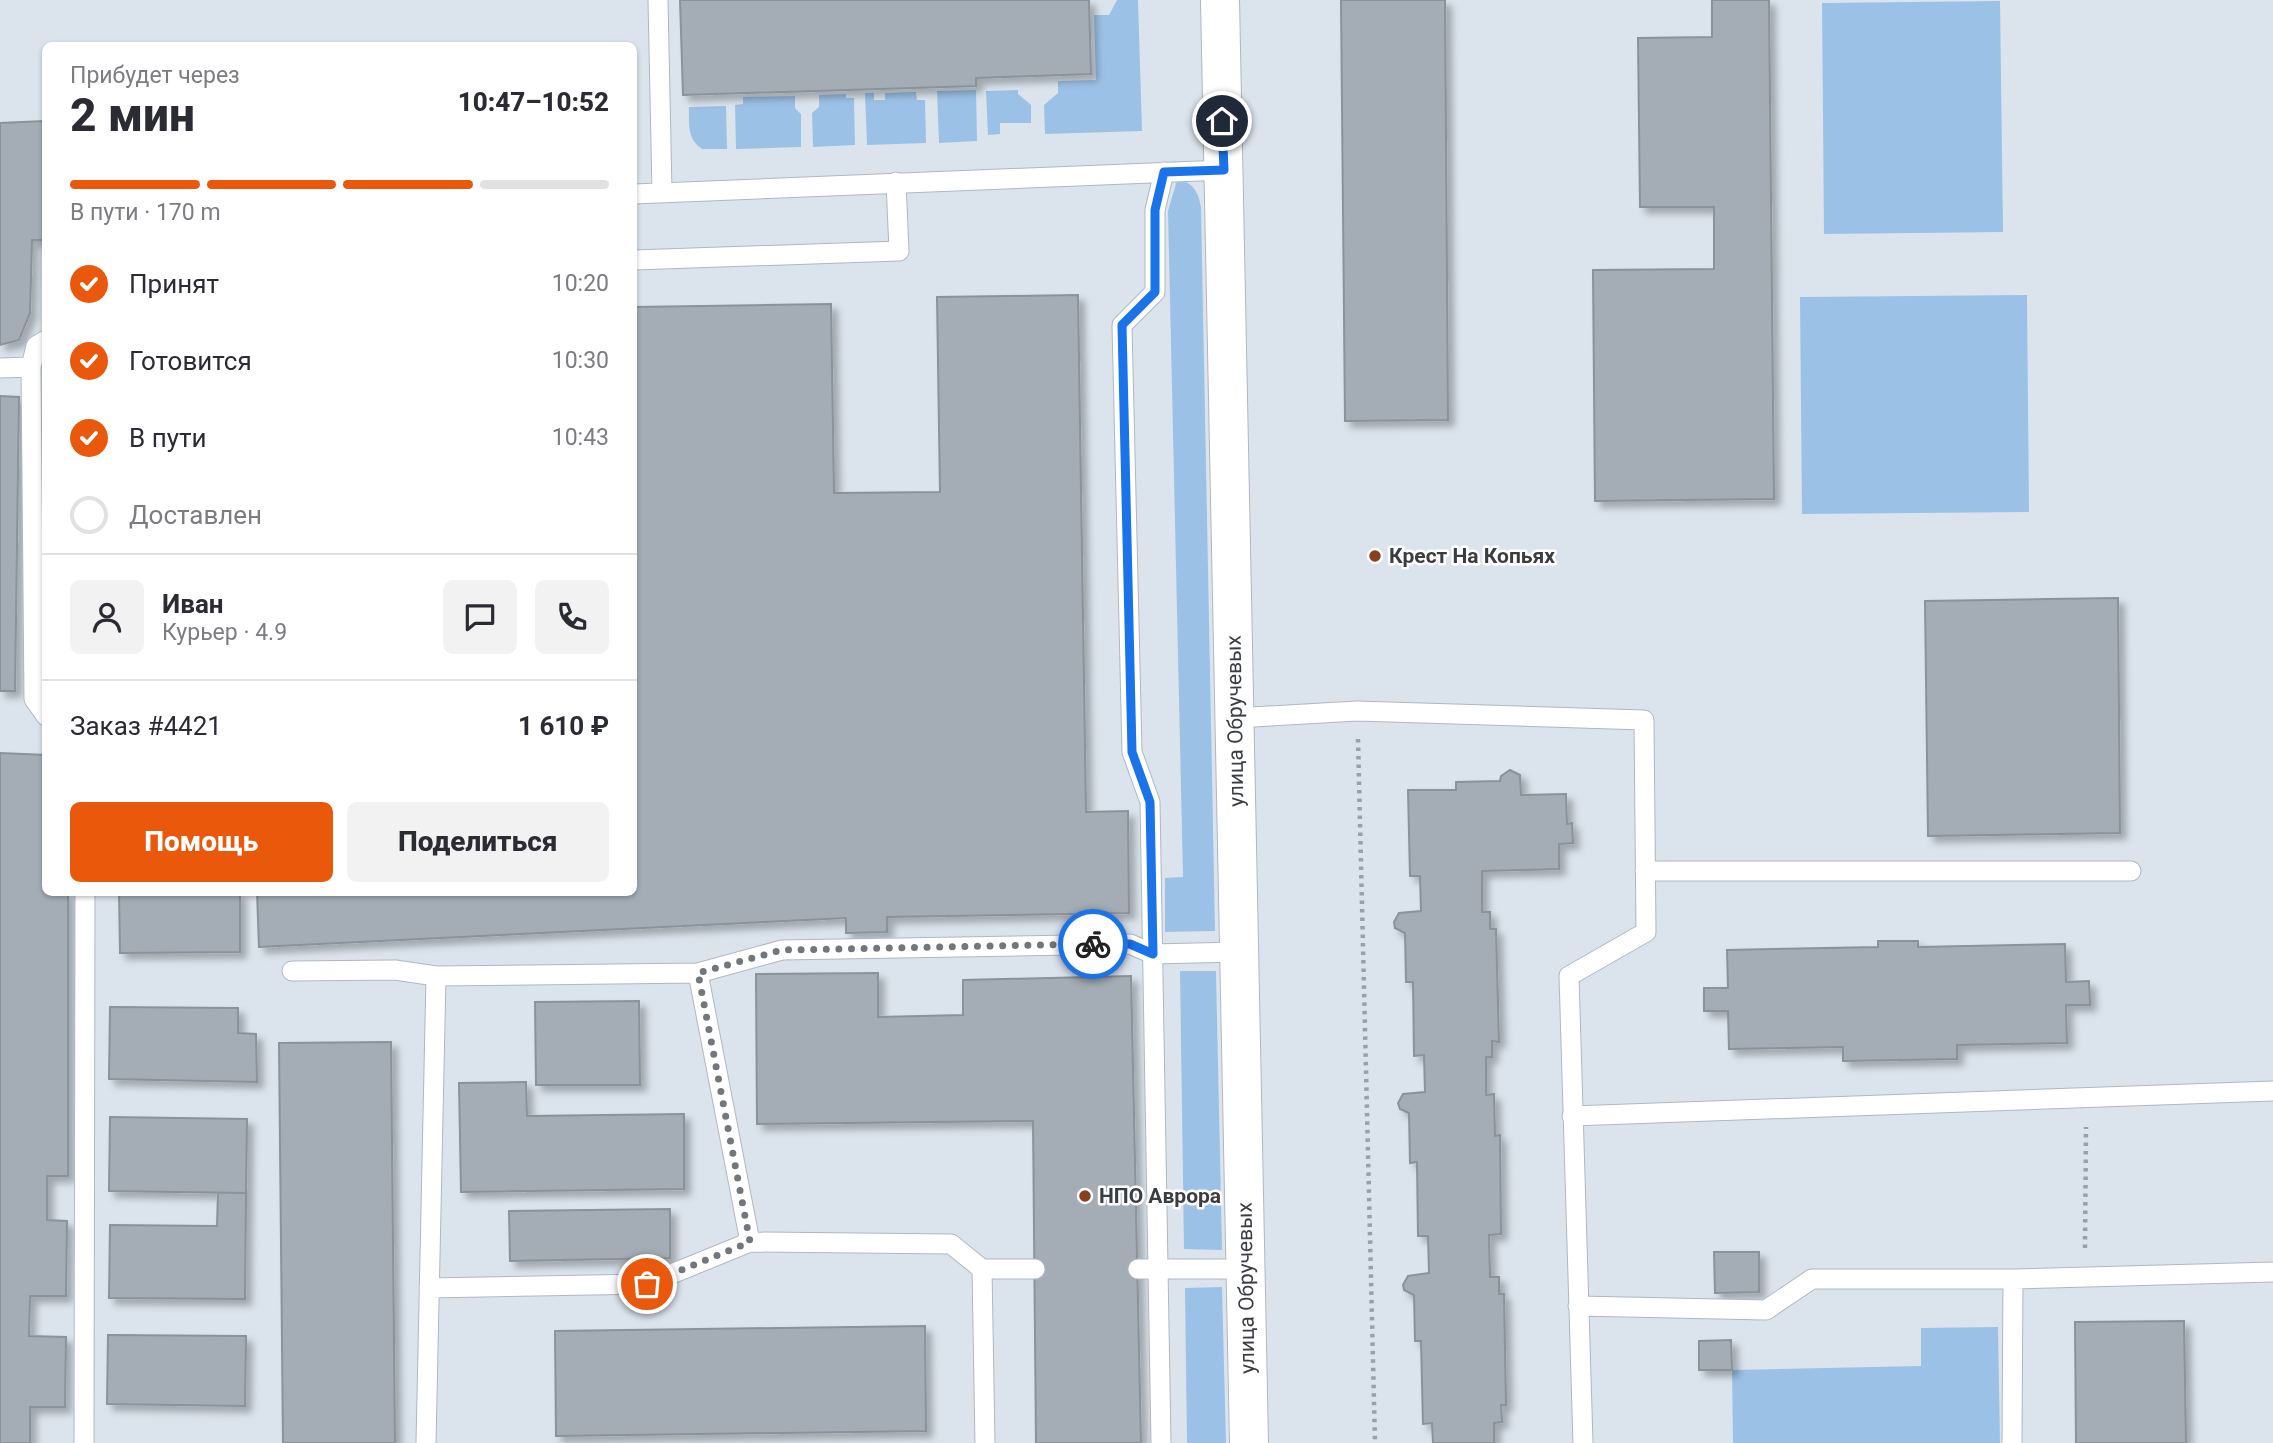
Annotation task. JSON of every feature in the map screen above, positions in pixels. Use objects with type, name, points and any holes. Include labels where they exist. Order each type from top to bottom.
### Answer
[{"type":"street","name":"улица Обручевых","points":[[1220,0],[1249,1443]]},
{"type":"lane","points":[[658,0],[662,192]]},
{"type":"lane","points":[[637,194],[1224,170]]},
{"type":"lane","points":[[1161,1443],[1148,1269],[1153,954],[1150,802],[1132,752],[1122,325],[1155,292],[1155,210],[1164,172]]},
{"type":"lane","points":[[637,260],[899,251],[897,182]]},
{"type":"lane","points":[[42,342],[36,346],[31,368],[34,699],[42,710]]},
{"type":"lane","points":[[0,368],[31,368]]},
{"type":"lane","points":[[1235,718],[1357,710],[1644,720],[1646,932],[1569,976],[1583,1443]]},
{"type":"lane","points":[[1645,871],[2131,871]]},
{"type":"lane","points":[[83,1443],[85,896]]},
{"type":"lane","points":[[292,971],[395,970],[436,976],[698,973],[782,950],[1130,944],[1153,954],[1239,952]]},
{"type":"lane","points":[[698,973],[750,1242]]},
{"type":"lane","points":[[426,1443],[436,976]]},
{"type":"lane","points":[[1572,1116],[2273,1091]]},
{"type":"lane","points":[[429,1288],[647,1284],[750,1242],[951,1244],[982,1269],[1035,1269]]},
{"type":"lane","points":[[982,1269],[985,1443]]},
{"type":"lane","points":[[1148,1269],[1246,1269]]},
{"type":"lane","points":[[1578,1306],[1766,1310],[1812,1279],[2013,1279],[2273,1272]]},
{"type":"lane","points":[[2012,1443],[2013,1279]]},
{"type":"path","points":[[1357,710],[1375,1443]]},
{"type":"path","points":[[2085,1277],[2086,1098]]},
{"type":"shaded area","points":[[1117,0],[1138,0],[1142,131],[1045,134],[1044,105],[1058,93],[1058,81],[1096,80],[1094,15],[1109,15]]},
{"type":"shaded area","points":[[2000,1],[2003,232],[1824,234],[1822,3]]},
{"type":"shaded area","points":[[976,90],[977,141],[939,143],[937,91]]},
{"type":"shaded area","points":[[1018,90],[1018,94],[1031,105],[1031,123],[1000,123],[1000,134],[988,135],[986,91]]},
{"type":"shaded area","points":[[916,92],[917,100],[925,100],[926,143],[867,145],[865,93],[874,93],[874,100],[885,100],[885,93]]},
{"type":"shaded area","points":[[846,94],[846,98],[854,98],[855,145],[813,147],[812,113],[819,107],[819,95]]},
{"type":"shaded area","points":[[795,96],[795,108],[801,114],[801,147],[736,149],[735,105],[743,104],[743,97]]},
{"type":"shaded area","points":[[726,106],[727,149],[702,149],[691,136],[689,107]]},
{"type":"shaded area","points":[[1178,177],[1194,189],[1201,207],[1215,931],[1165,932],[1165,878],[1183,877],[1168,211]]},
{"type":"shaded area","points":[[2027,295],[2029,512],[1802,514],[1800,297]]},
{"type":"shaded area","points":[[1180,971],[1216,971],[1222,1250],[1184,1249]]},
{"type":"shaded area","points":[[1222,1287],[1226,1443],[1187,1443],[1185,1288]]},
{"type":"shaded area","points":[[1998,1327],[2000,1443],[1733,1443],[1732,1370],[1921,1366],[1921,1328]]},
{"type":"building","points":[[680,0],[1089,0],[1091,74],[976,78],[976,86],[683,95]]},
{"type":"building","points":[[1341,0],[1445,0],[1448,420],[1345,421]]},
{"type":"building","points":[[1712,0],[1769,0],[1774,499],[1595,501],[1593,270],[1714,269],[1714,207],[1640,207],[1638,38],[1712,37]]},
{"type":"building","points":[[42,121],[42,240],[32,240],[30,313],[19,340],[0,345],[0,123]]},
{"type":"building","points":[[1078,295],[1086,812],[1128,811],[1129,913],[887,917],[887,932],[846,933],[846,918],[259,947],[257,896],[637,896],[637,307],[831,304],[834,493],[940,492],[937,297]]},
{"type":"building","points":[[0,396],[19,397],[15,691],[0,691]]},
{"type":"building","points":[[2118,598],[2120,833],[1928,836],[1925,601]]},
{"type":"building","points":[[0,753],[42,755],[42,896],[68,896],[68,1176],[47,1176],[47,1220],[67,1221],[66,1296],[30,1296],[29,1336],[66,1337],[65,1407],[30,1407],[30,1443],[0,1443]]},
{"type":"building","points":[[1510,770],[1520,775],[1521,795],[1566,794],[1567,824],[1572,823],[1573,843],[1559,844],[1559,869],[1482,871],[1482,912],[1490,912],[1490,929],[1496,929],[1499,1042],[1492,1041],[1492,1057],[1486,1057],[1486,1095],[1494,1094],[1495,1136],[1500,1135],[1501,1234],[1489,1235],[1490,1277],[1499,1277],[1499,1294],[1504,1294],[1506,1405],[1501,1405],[1502,1422],[1494,1423],[1494,1443],[1433,1443],[1432,1423],[1423,1424],[1421,1341],[1415,1341],[1414,1295],[1404,1290],[1403,1285],[1408,1276],[1429,1273],[1428,1236],[1418,1236],[1417,1162],[1410,1163],[1409,1113],[1400,1109],[1398,1103],[1403,1094],[1425,1092],[1424,1055],[1414,1056],[1413,982],[1406,982],[1405,933],[1395,928],[1394,922],[1399,913],[1421,911],[1420,876],[1410,876],[1408,790],[1456,790],[1456,782],[1500,781],[1501,776]]},
{"type":"building","points":[[119,896],[240,896],[240,952],[120,953]]},
{"type":"building","points":[[1878,941],[1918,941],[1918,947],[2065,944],[2066,982],[2089,981],[2090,1005],[2066,1005],[2067,1043],[1957,1045],[1957,1059],[1843,1061],[1843,1047],[1729,1049],[1728,1011],[1704,1011],[1704,988],[1728,988],[1727,950],[1878,947]]},
{"type":"building","name":"НПО Аврора","points":[[878,973],[878,1017],[963,1015],[963,980],[1131,976],[1141,1443],[1036,1443],[1033,1121],[757,1124],[756,974]]},
{"type":"building","points":[[639,1001],[640,1085],[536,1085],[535,1002]]},
{"type":"building","points":[[110,1007],[238,1008],[238,1033],[256,1034],[257,1082],[109,1079]]},
{"type":"building","points":[[391,1042],[395,1443],[283,1443],[279,1043]]},
{"type":"building","points":[[526,1082],[527,1116],[684,1114],[684,1189],[461,1192],[459,1083]]},
{"type":"building","points":[[110,1117],[247,1119],[246,1193],[109,1191]]},
{"type":"building","points":[[218,1193],[246,1193],[245,1299],[109,1298],[110,1225],[217,1226]]},
{"type":"building","points":[[670,1209],[670,1258],[510,1261],[509,1211]]},
{"type":"building","points":[[1714,1252],[1759,1252],[1759,1292],[1715,1293]]},
{"type":"building","points":[[2184,1321],[2186,1443],[2076,1443],[2075,1322]]},
{"type":"building","points":[[925,1326],[926,1431],[556,1436],[555,1331]]},
{"type":"building","points":[[108,1335],[246,1336],[245,1406],[107,1404]]},
{"type":"building","points":[[1731,1340],[1732,1370],[1699,1370],[1699,1341]]},
{"type":"way so far","points":[[647,1284],[750,1242],[698,973],[782,950],[1093,944]]},
{"type":"place","name":"Крест На Копьях","points":[[1375,556]]},
{"type":"place","name":"НПО Аврора","points":[[1085,1196]]},
{"type":"route","points":[[1093,944],[1130,944],[1153,954],[1150,802],[1132,752],[1122,325],[1155,292],[1155,210],[1164,172],[1224,170],[1222,121]]}]
